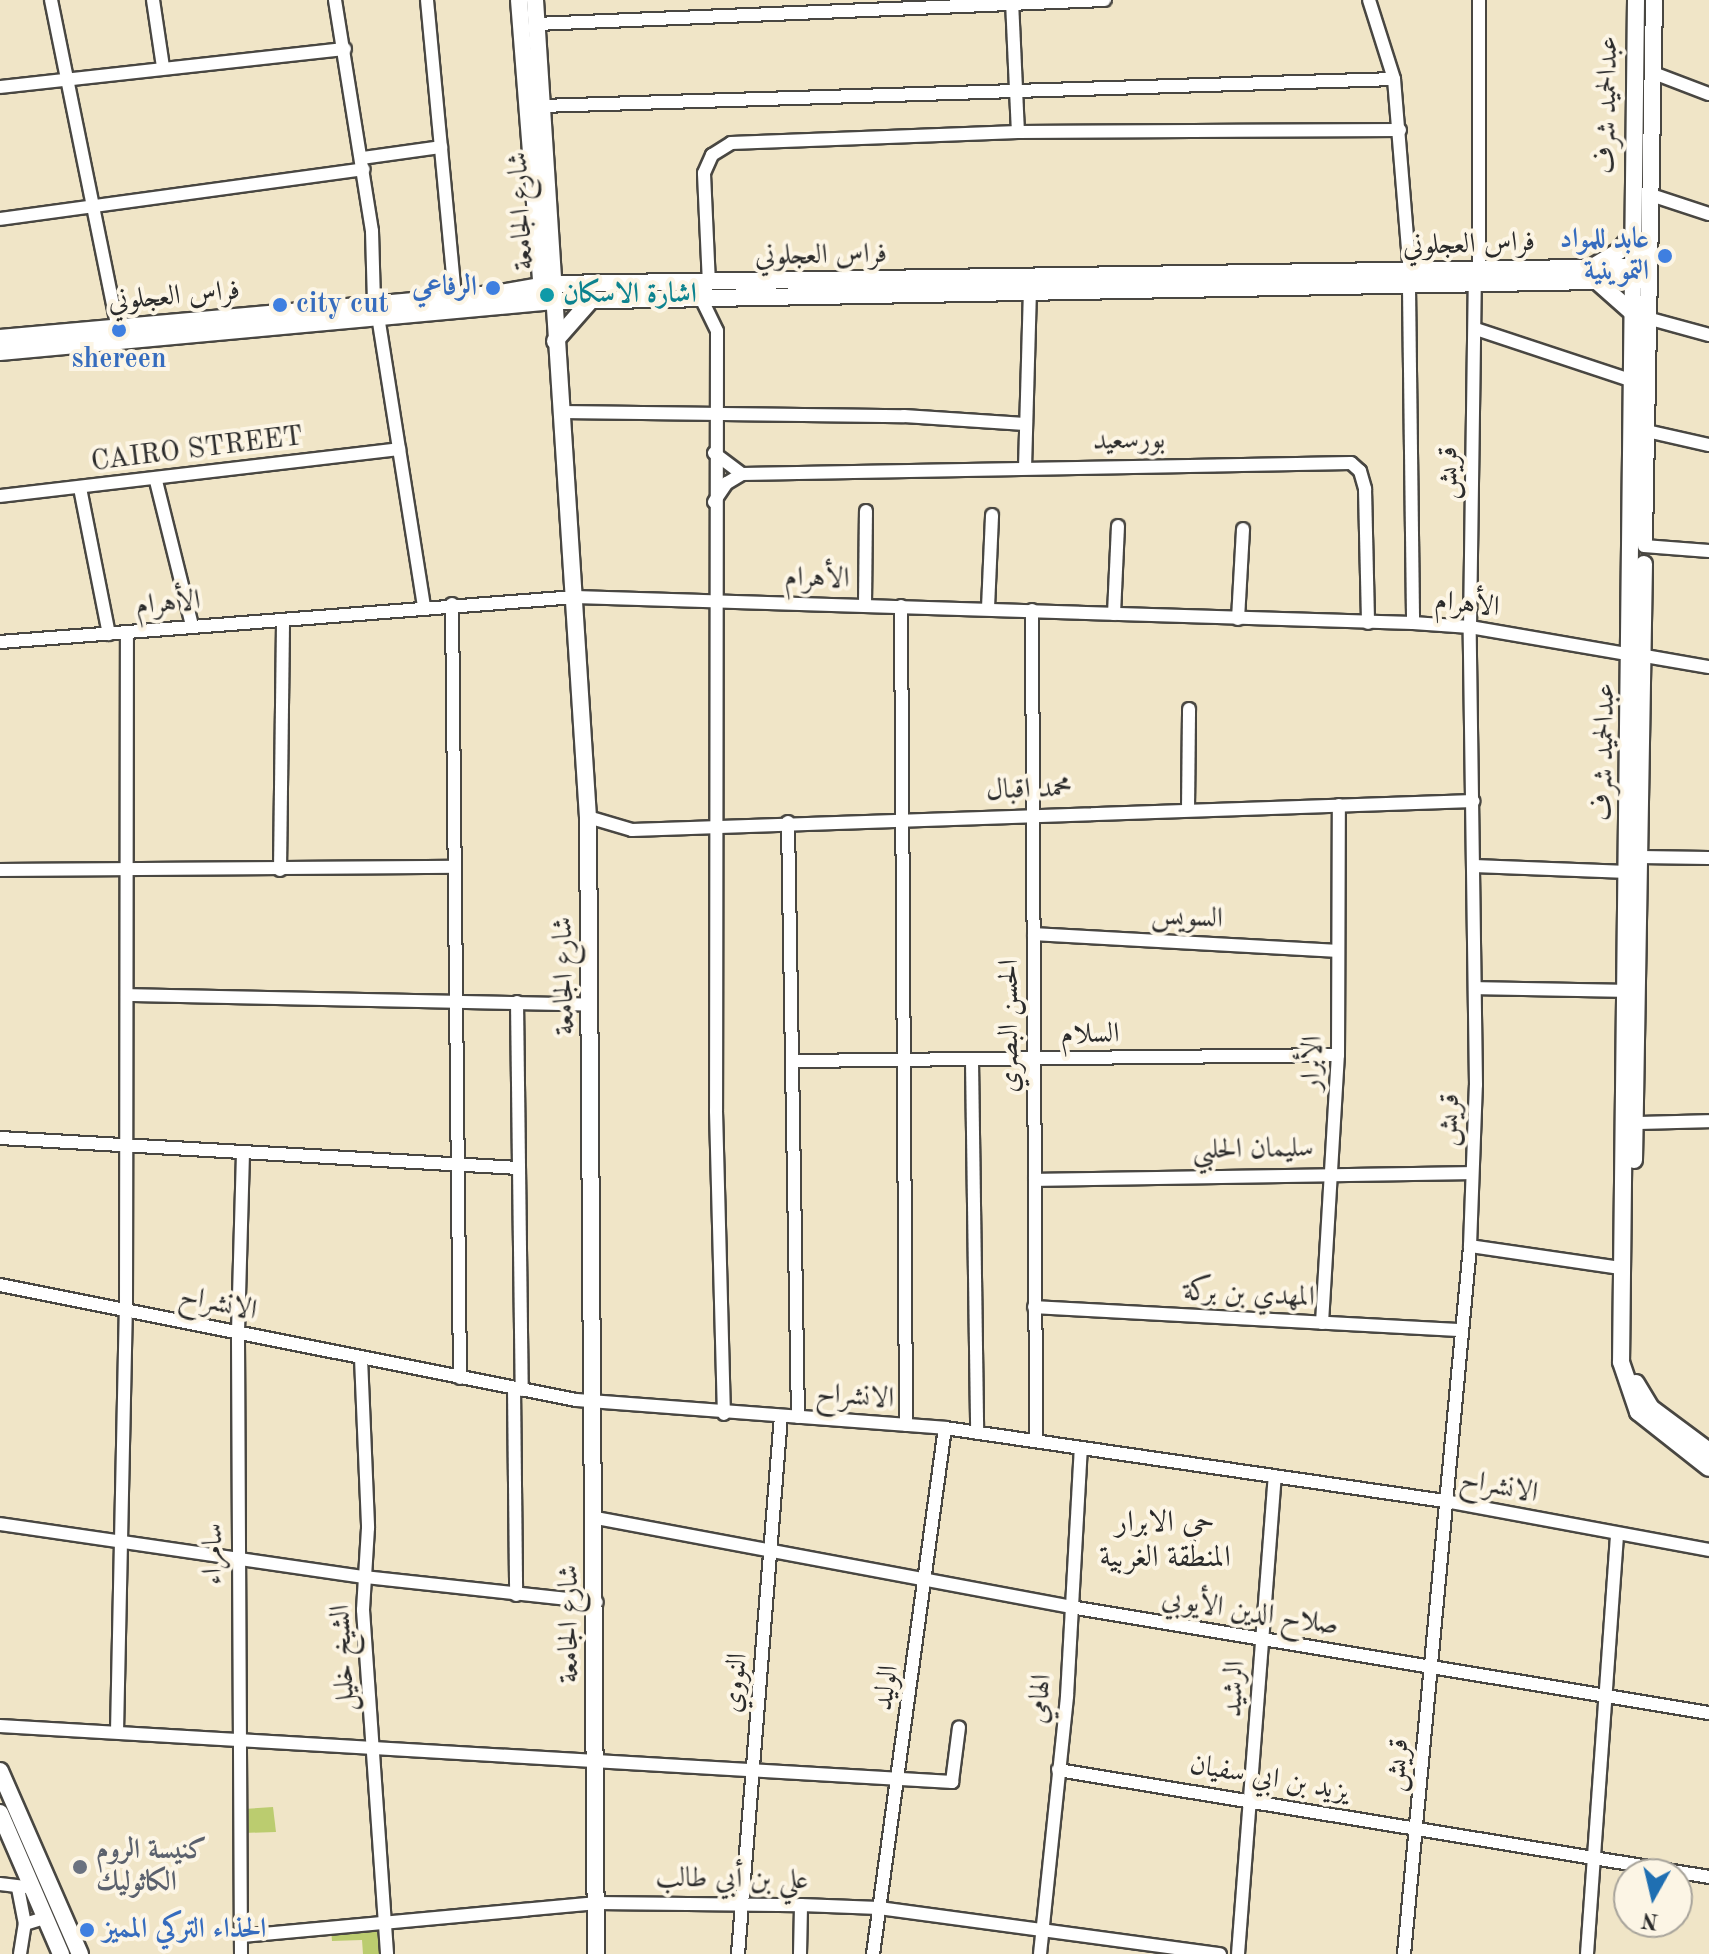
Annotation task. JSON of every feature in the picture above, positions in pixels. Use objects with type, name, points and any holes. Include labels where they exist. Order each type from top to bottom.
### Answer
[{"type":"main road","name":"شارع الجامعة","points":[[519,0],[561,412],[588,817],[597,1602],[596,1954]]},
{"type":"main road","name":"شارع الجامعة","points":[[535,0],[546,284]]},
{"type":"main road","name":"عبدالحميد شرف","points":[[1636,0],[1632,235],[1639,273],[1641,317],[1640,857],[1630,1336],[1636,1385],[1658,1414],[1709,1451]]},
{"type":"main road","name":"عبدالحميد شرف","points":[[1639,273],[1648,194],[1654,0]]},
{"type":"main road","points":[[1632,235],[1596,275],[1641,317]]},
{"type":"main road","name":"فراس العجلوني","points":[[0,352],[376,309],[546,284],[706,292],[1030,291],[1639,273]]},
{"type":"main road","name":"فراس العجلوني","points":[[0,338],[376,309],[706,292],[1410,281]]},
{"type":"main road","points":[[555,341],[591,300]]},
{"type":"main road","name":"عبدالحميد شرف","points":[[1641,317],[1633,381],[1639,429],[1644,546],[1628,872],[1621,1362],[1632,1402],[1709,1468]]},
{"type":"main road","points":[[0,1771],[80,1954]]},
{"type":"main road","points":[[0,1813],[25,1887],[45,1918],[61,1954]]},
{"type":"street","points":[[51,0],[118,329]]},
{"type":"street","points":[[153,0],[163,67]]},
{"type":"street","points":[[335,0],[372,231],[376,309],[424,607]]},
{"type":"street","points":[[427,0],[455,297]]},
{"type":"street","points":[[536,24],[783,6],[1104,0]]},
{"type":"street","points":[[1369,0],[1394,79],[1400,130],[1410,281],[1413,623]]},
{"type":"street","name":"قريش","points":[[1404,1954],[1470,1246],[1475,988],[1470,627],[1479,0]]},
{"type":"street","points":[[1012,1],[1018,132]]},
{"type":"street","points":[[0,87],[345,49]]},
{"type":"street","points":[[1651,72],[1709,94]]},
{"type":"street","points":[[541,106],[1394,79]]},
{"type":"street","points":[[724,1414],[713,600],[717,331],[706,292],[704,173],[712,155],[731,143],[1018,132],[1400,130]]},
{"type":"street","points":[[0,219],[363,164],[441,147]]},
{"type":"street","points":[[1648,194],[1709,214]]},
{"type":"street","points":[[1025,468],[1030,291]]},
{"type":"street","points":[[1641,317],[1709,335]]},
{"type":"street","points":[[1476,329],[1633,381]]},
{"type":"street","points":[[561,412],[904,416],[1025,424]]},
{"type":"street","points":[[1639,429],[1709,445]]},
{"type":"street","name":"CAIRO STREET","points":[[0,496],[156,481],[399,449]]},
{"type":"street","points":[[713,506],[721,490],[742,474],[714,453]]},
{"type":"street","name":"بورسعيد","points":[[742,474],[1351,463],[1360,471],[1365,489],[1368,623]]},
{"type":"street","points":[[156,481],[192,625]]},
{"type":"street","points":[[80,488],[109,634]]},
{"type":"street","points":[[865,604],[866,511]]},
{"type":"street","points":[[988,608],[992,515]]},
{"type":"street","points":[[1114,614],[1118,526]]},
{"type":"street","points":[[1238,619],[1243,529]]},
{"type":"street","points":[[1644,546],[1709,551]]},
{"type":"street","name":"الأهرام","points":[[0,642],[452,604],[575,597],[1413,623],[1470,627],[1709,667]]},
{"type":"street","points":[[452,604],[460,1378]]},
{"type":"street","points":[[901,606],[907,1062],[906,1425]]},
{"type":"street","name":"الحسن البصري","points":[[1032,610],[1036,1441]]},
{"type":"street","points":[[280,870],[283,620]]},
{"type":"street","points":[[117,1732],[126,1309],[127,632]]},
{"type":"street","points":[[1188,809],[1189,709]]},
{"type":"street","name":"محمد اقبال","points":[[588,817],[621,829],[1032,813],[1474,801]]},
{"type":"street","name":"الأبرار","points":[[1322,1323],[1338,1055],[1339,805]]},
{"type":"street","points":[[788,822],[798,1417]]},
{"type":"street","points":[[1640,857],[1709,858]]},
{"type":"street","points":[[1474,866],[1628,872]]},
{"type":"street","points":[[0,870],[455,867]]},
{"type":"street","name":"السويس","points":[[1034,934],[1338,951]]},
{"type":"street","points":[[1475,988],[1626,991]]},
{"type":"street","points":[[127,995],[591,1005]]},
{"type":"street","points":[[516,1595],[517,1002]]},
{"type":"street","name":"السلام","points":[[794,1061],[1338,1055]]},
{"type":"street","points":[[972,1061],[977,1433]]},
{"type":"street","points":[[1635,1123],[1709,1121]]},
{"type":"street","points":[[0,1138],[243,1155],[518,1168]]},
{"type":"street","name":"سامراء","points":[[241,1954],[237,1740],[238,1332],[243,1155]]},
{"type":"street","name":"سليمان الحلبي","points":[[1035,1180],[1332,1172],[1471,1173]]},
{"type":"street","points":[[1470,1246],[1621,1268]]},
{"type":"street","name":"الانشراح","points":[[0,1285],[594,1403],[945,1428],[1445,1501],[1709,1550]]},
{"type":"street","name":"المهدي بن بركة","points":[[1034,1307],[1461,1330]]},
{"type":"street","name":"الشيخ خليل","points":[[361,1358],[365,1577],[387,1954]]},
{"type":"street","name":"النووي","points":[[738,1954],[750,1771],[781,1416]]},
{"type":"street","name":"الوليد","points":[[873,1954],[945,1428]]},
{"type":"street","name":"الهامي","points":[[1040,1954],[1058,1770],[1081,1448]]},
{"type":"street","name":"الرشيد","points":[[1238,1954],[1275,1476]]},
{"type":"street","name":"صلاح الدين الأيوبي","points":[[596,1518],[925,1582],[1709,1713]]},
{"type":"street","points":[[0,1524],[365,1577],[597,1602]]},
{"type":"street","points":[[1587,1954],[1596,1859],[1603,1695],[1617,1534]]},
{"type":"street","points":[[0,1726],[952,1782],[959,1727]]},
{"type":"street","name":"يزيد بن ابي سفيان","points":[[1058,1770],[1709,1877]]},
{"type":"street","points":[[0,1884],[25,1887],[25,1924],[20,1954]]},
{"type":"street","name":"علي بن أبي طالب","points":[[242,1936],[385,1919],[597,1903],[801,1905],[879,1908],[1042,1928],[1146,1949],[1220,1954]]},
{"type":"street","points":[[800,1954],[801,1905]]},
{"type":"street","points":[[25,1924],[45,1918]]},
{"type":"green space","points":[[273,1807],[276,1832],[243,1833],[243,1809]]},
{"type":"green space","points":[[378,1923],[380,1954],[363,1954],[362,1940],[332,1941],[331,1930]]},
{"type":"place","name":"عابد للمواد التموينية","points":[[1665,256]]},
{"type":"place","name":"الرفاعي","points":[[493,288]]},
{"type":"place","name":"اشارة الاسكان","points":[[547,295]]},
{"type":"place","name":"city cut","points":[[280,305]]},
{"type":"place","name":"shereen","points":[[119,330]]},
{"type":"place","name":"كنيسة الروم الكاثوليك","points":[[80,1867]]},
{"type":"place","name":"الحذاء التركي المميز","points":[[87,1930]]},
{"type":"district","name":"حي الابرار المنطقة الغربية","points":[[1165,1540]]}]
